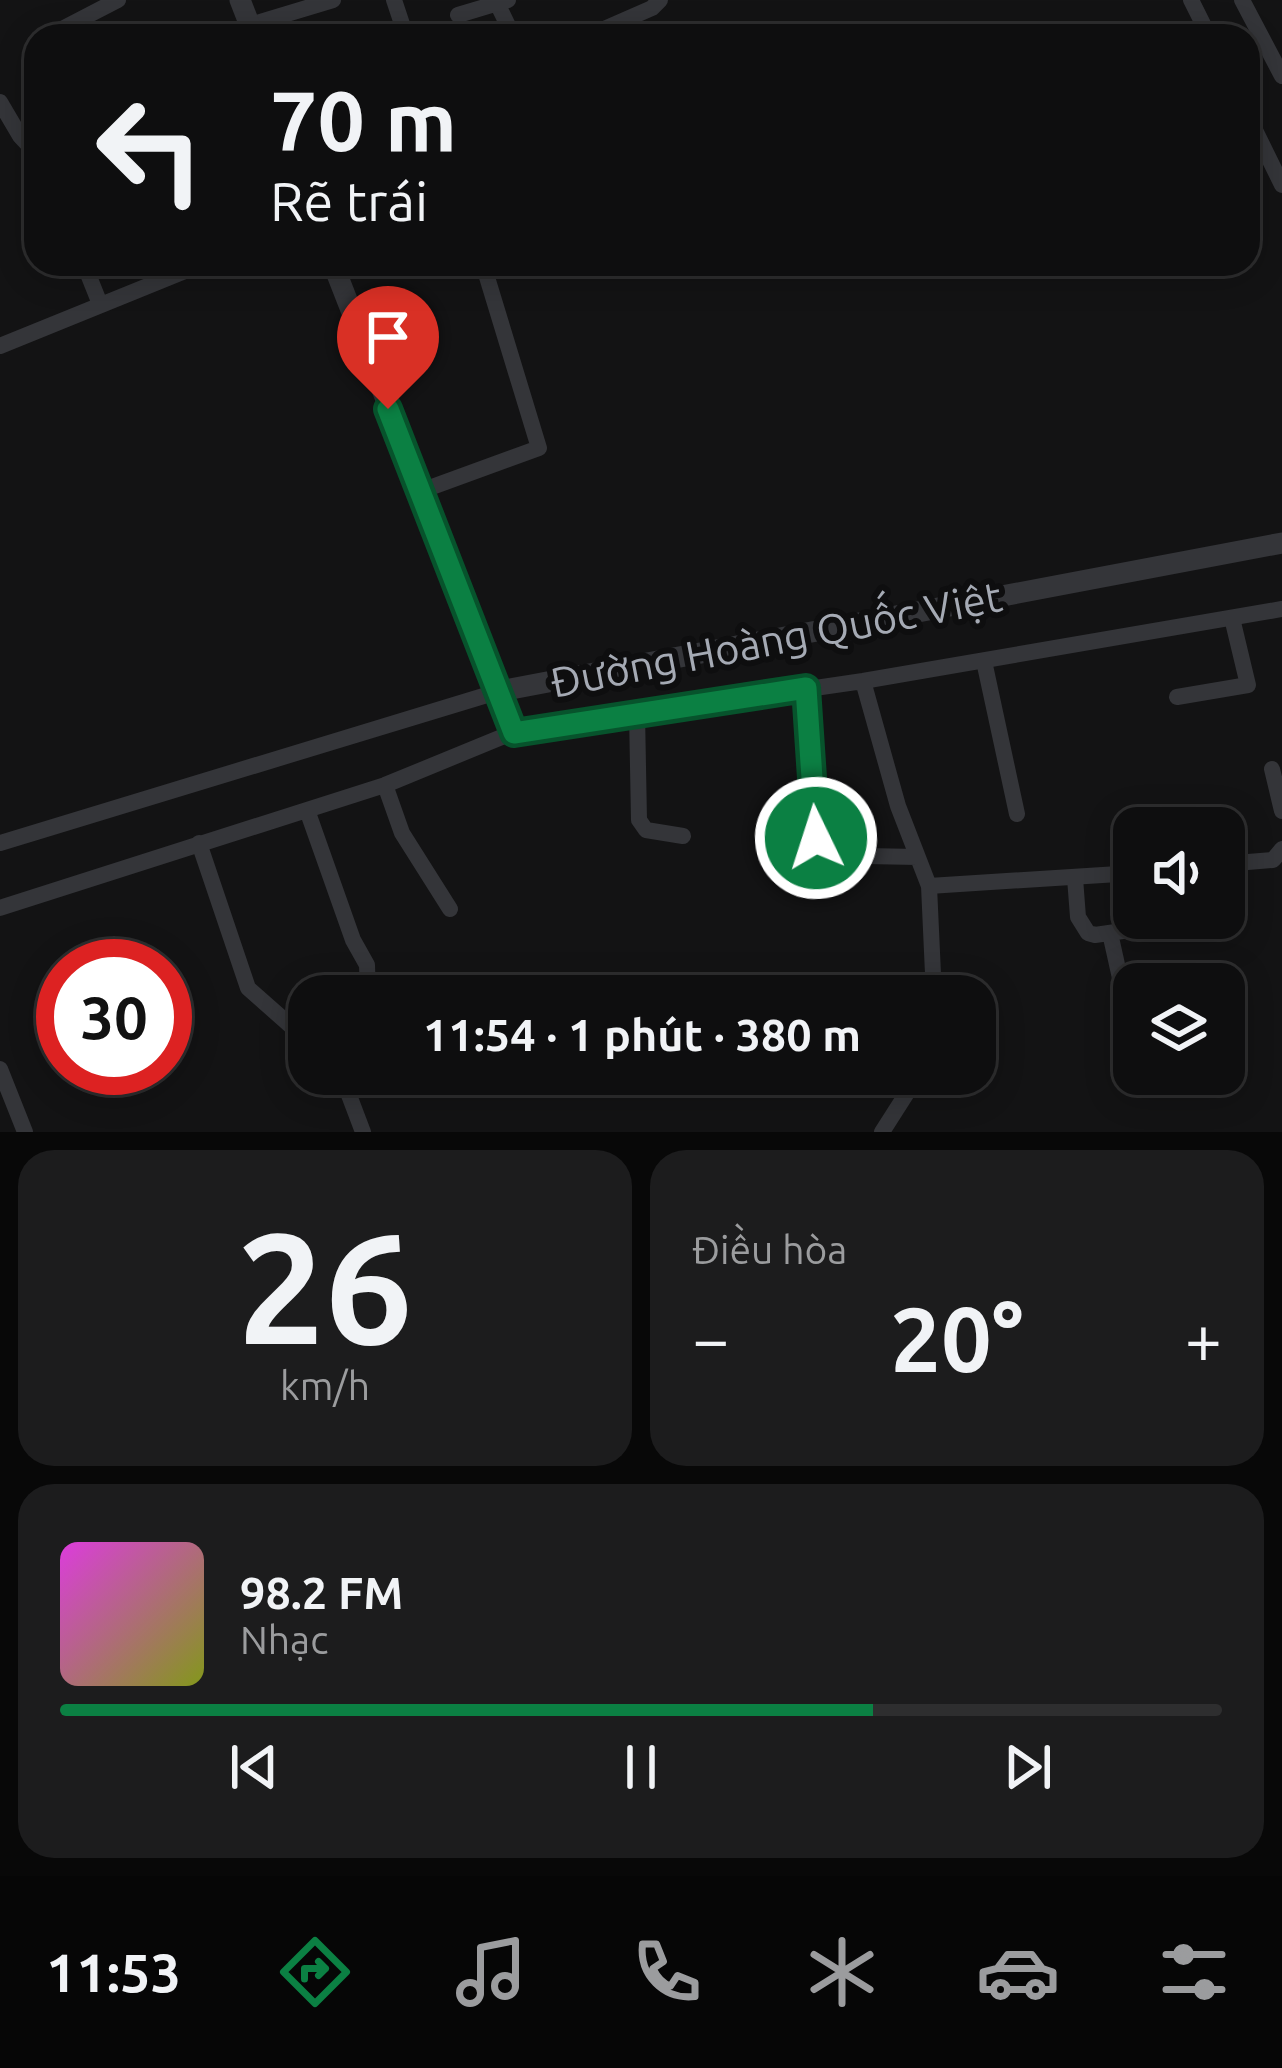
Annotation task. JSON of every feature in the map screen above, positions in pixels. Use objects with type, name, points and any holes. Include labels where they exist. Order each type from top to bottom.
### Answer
[{"type":"street","points":[[72,24],[118,0]]},
{"type":"street","points":[[271,24],[334,0]]},
{"type":"street","points":[[615,24],[660,0]]},
{"type":"street","points":[[458,15],[503,2]]},
{"type":"street","points":[[1260,34],[1282,76]]},
{"type":"street","points":[[0,102],[24,140]]},
{"type":"street","points":[[1260,140],[1282,185]]},
{"type":"street","points":[[89,276],[100,304]]},
{"type":"street","points":[[0,346],[171,276]]},
{"type":"street","points":[[338,276],[512,727]]},
{"type":"street","points":[[421,491],[539,448],[487,276]]},
{"type":"street","name":"Đường Hoàng Quốc Việt","points":[[0,843],[502,696],[1282,544]]},
{"type":"street","points":[[0,908],[385,785],[512,727],[863,682],[1282,609]]},
{"type":"street","points":[[1178,697],[1249,685],[1232,618]]},
{"type":"street","points":[[984,661],[1017,814]]},
{"type":"street","points":[[863,682],[929,886],[933,975]]},
{"type":"street","points":[[806,688],[816,838],[866,856],[916,857]]},
{"type":"street","points":[[637,713],[639,820],[646,830],[683,836]]},
{"type":"street","points":[[1272,769],[1282,812]]},
{"type":"street","points":[[385,785],[402,833],[450,909]]},
{"type":"street","points":[[307,810],[367,975]]},
{"type":"street","points":[[199,843],[248,988],[288,1023]]},
{"type":"street","points":[[1245,863],[1274,860],[1282,848]]},
{"type":"street","points":[[929,886],[1113,875]]},
{"type":"street","points":[[1075,878],[1082,928],[1095,935],[1113,933]]},
{"type":"street","points":[[1110,933],[1117,963]]},
{"type":"street","points":[[0,1069],[25,1132]]},
{"type":"street","points":[[350,1095],[363,1132]]},
{"type":"street","points":[[882,1132],[906,1095]]},
{"type":"route","points":[[388,409],[514,733],[806,688],[816,838]]}]
